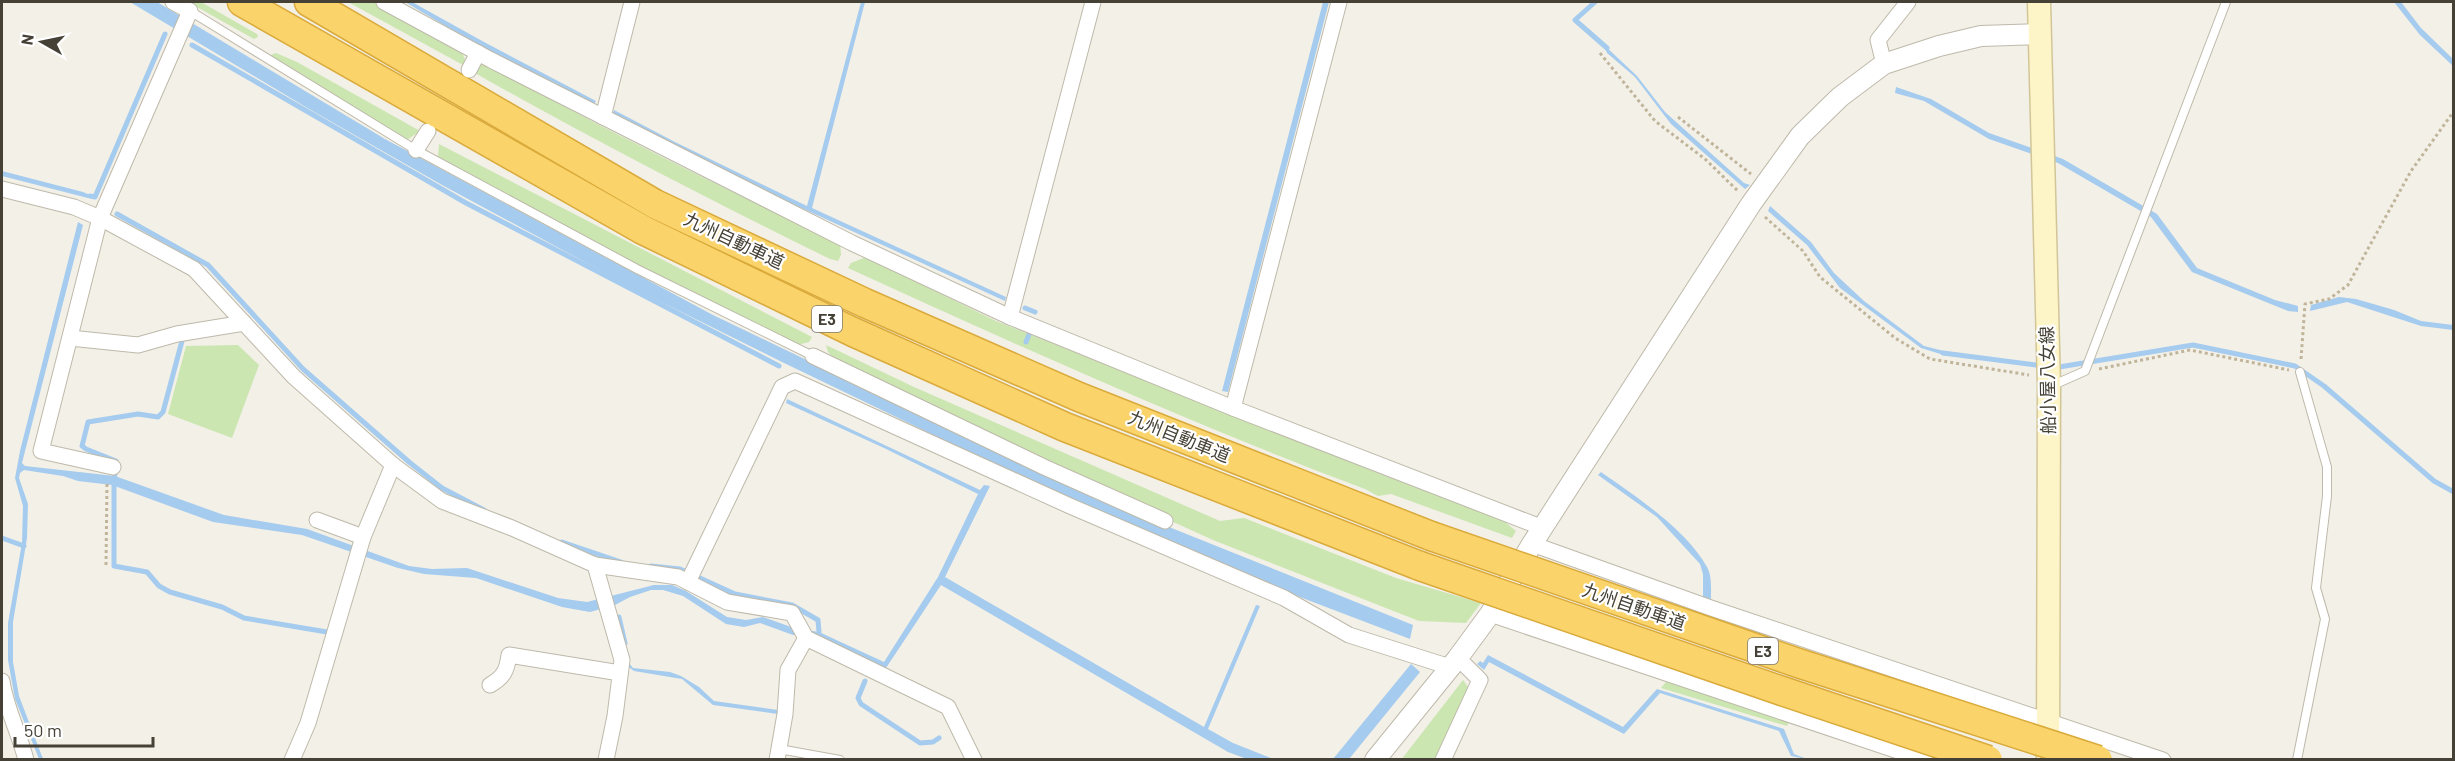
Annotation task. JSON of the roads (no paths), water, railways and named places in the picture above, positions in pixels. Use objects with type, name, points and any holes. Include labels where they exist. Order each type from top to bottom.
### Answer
[{"type":"highway","name":"九州自動車道","points":[[309,2],[644,198],[865,303],[1078,397],[1431,536],[1798,663],[2098,759]]},
{"type":"highway","name":"九州自動車道","points":[[252,8],[643,230],[853,332],[1065,427],[1420,566],[1782,691],[1988,759]]},
{"type":"main road","name":"船小屋八女線","points":[[2039,2],[2049,382],[2048,759]]},
{"type":"street","points":[[110,466],[41,451],[100,218],[190,11],[173,2]]},
{"type":"street","points":[[384,2],[478,53],[852,243],[1010,317],[1723,612],[2049,723],[2163,759]]},
{"type":"street","points":[[603,117],[632,2]]},
{"type":"street","points":[[1010,317],[1093,2]]},
{"type":"street","points":[[1233,408],[1339,2]]},
{"type":"street","points":[[1884,64],[1878,40],[1908,2]]},
{"type":"street","points":[[1375,759],[1458,666],[1538,536],[1755,208],[1764,184],[1800,136],[1840,97],[1884,64],[1939,46],[1981,36],[2040,34]]},
{"type":"street","points":[[468,69],[478,53]]},
{"type":"street","points":[[416,150],[428,131]]},
{"type":"street","points":[[2,189],[74,207],[100,218],[194,269],[294,377],[393,465],[442,501],[512,528],[595,565],[678,577],[727,602],[792,613],[806,638],[948,707],[974,759]]},
{"type":"street","points":[[70,338],[138,345],[177,334],[243,323]]},
{"type":"street","points":[[813,356],[1044,467],[1165,521]]},
{"type":"street","points":[[688,582],[782,387],[795,381],[1070,506],[1284,598],[1349,635],[1458,666],[1480,680],[1443,759]]},
{"type":"street","points":[[292,759],[308,723],[363,537],[393,465]]},
{"type":"street","points":[[317,520],[363,537]]},
{"type":"street","points":[[595,565],[622,660],[606,759]]},
{"type":"street","points":[[1490,614],[1925,759]]},
{"type":"street","points":[[778,754],[785,714],[788,670],[806,638]]},
{"type":"street","points":[[490,686],[502,678],[507,669],[508,655],[620,673]]},
{"type":"street","points":[[2,681],[4,701],[22,743],[26,759]]},
{"type":"lane","points":[[2049,382],[2085,371],[2226,2]]},
{"type":"lane","points":[[190,11],[416,150],[637,269],[813,356]]},
{"type":"lane","points":[[2297,759],[2325,619],[2316,588],[2327,496],[2327,467],[2301,372]]},
{"type":"lane","points":[[778,754],[840,759]]},
{"type":"water","points":[[130,2],[157,2],[385,139],[713,315],[890,400],[1164,525],[1413,625],[1410,639],[1284,591],[1054,493],[631,287],[442,185]]},
{"type":"water","points":[[405,2],[412,2],[596,101],[594,104],[481,47]]},
{"type":"water","points":[[861,2],[865,2],[812,208],[1006,297],[1005,301],[725,173],[613,114],[614,110],[807,206]]},
{"type":"water","points":[[1323,2],[1329,2],[1228,392],[1222,391]]},
{"type":"water","points":[[2394,2],[2401,2],[2421,28],[2453,59],[2453,66],[2420,35]]},
{"type":"water","points":[[1603,44],[1637,76],[1665,112],[1744,183],[1750,185],[1745,189],[1671,124],[1635,77],[1607,53]]},
{"type":"water","points":[[1896,87],[1931,99],[1989,133],[2063,159],[2157,214],[2197,268],[2275,300],[2298,306],[2298,312],[2288,311],[2192,272],[2151,217],[2058,163],[1989,139],[1924,101],[1895,93]]},
{"type":"water","points":[[2,171],[95,197],[88,198],[2,176]]},
{"type":"water","points":[[1770,206],[1811,242],[1834,273],[1864,301],[1924,346],[1948,352],[1947,356],[1921,348],[1840,288],[1807,245],[1768,211]]},
{"type":"water","points":[[78,222],[83,225],[22,463],[25,466],[115,476],[224,515],[307,529],[409,566],[432,569],[467,568],[558,598],[587,602],[654,585],[672,585],[686,591],[727,617],[746,620],[763,617],[794,628],[819,632],[884,662],[938,577],[978,494],[786,403],[787,399],[980,490],[984,485],[990,486],[945,577],[1204,727],[1256,605],[1260,606],[1208,729],[1233,743],[1273,759],[1247,759],[1228,752],[941,585],[884,671],[812,634],[793,635],[760,623],[744,627],[726,624],[683,596],[663,590],[651,590],[615,605],[590,612],[562,607],[476,578],[424,574],[398,568],[302,535],[213,522],[112,485],[24,470],[20,473],[19,478],[28,504],[27,538],[13,622],[13,662],[19,696],[43,759],[39,759],[15,699],[8,660],[8,623],[22,543],[23,506],[15,478]]},
{"type":"water","points":[[2339,297],[2356,299],[2394,310],[2421,321],[2453,325],[2453,330],[2421,326],[2347,302],[2310,311],[2311,305]]},
{"type":"water","points":[[1601,472],[1659,514],[1698,553],[1709,571],[1711,599],[1703,598],[1703,574],[1700,564],[1657,517],[1598,475]]},
{"type":"water","points":[[1488,655],[1623,727],[1657,689],[1784,729],[1794,754],[1807,759],[1791,756],[1779,731],[1660,693],[1624,734],[1489,662],[1484,670],[1477,664],[1480,661],[1483,663]]},
{"type":"water","points":[[629,663],[633,668],[670,672],[681,676],[699,687],[714,701],[778,710],[778,714],[713,705],[682,679],[634,671],[626,665]]},
{"type":"water","points":[[1411,664],[1420,672],[1349,759],[1333,759]]},
{"type":"waterway","points":[[1595,2],[1575,20],[1607,48]]},
{"type":"waterway","points":[[90,196],[95,197],[165,34]]},
{"type":"waterway","points":[[192,45],[466,203],[779,366]]},
{"type":"waterway","points":[[117,214],[208,265],[303,369],[442,488],[484,510]]},
{"type":"waterway","points":[[1025,308],[1035,312]]},
{"type":"waterway","points":[[1026,342],[1030,332]]},
{"type":"waterway","points":[[182,341],[163,412],[158,417],[138,414],[88,422],[82,446],[116,461],[114,566],[147,572],[159,586],[170,592],[222,607],[244,618],[327,632]]},
{"type":"waterway","points":[[2053,368],[2193,345],[2295,366],[2324,386],[2434,481],[2454,492]]},
{"type":"waterway","points":[[1943,353],[2044,366]]},
{"type":"waterway","points":[[2,538],[24,546]]},
{"type":"waterway","points":[[562,542],[621,562]]},
{"type":"waterway","points":[[651,566],[680,569],[735,594],[792,605],[818,620],[819,632]]},
{"type":"waterway","points":[[619,617],[625,643]]},
{"type":"waterway","points":[[865,681],[858,698],[861,704],[920,743],[933,742],[939,738]]}]
